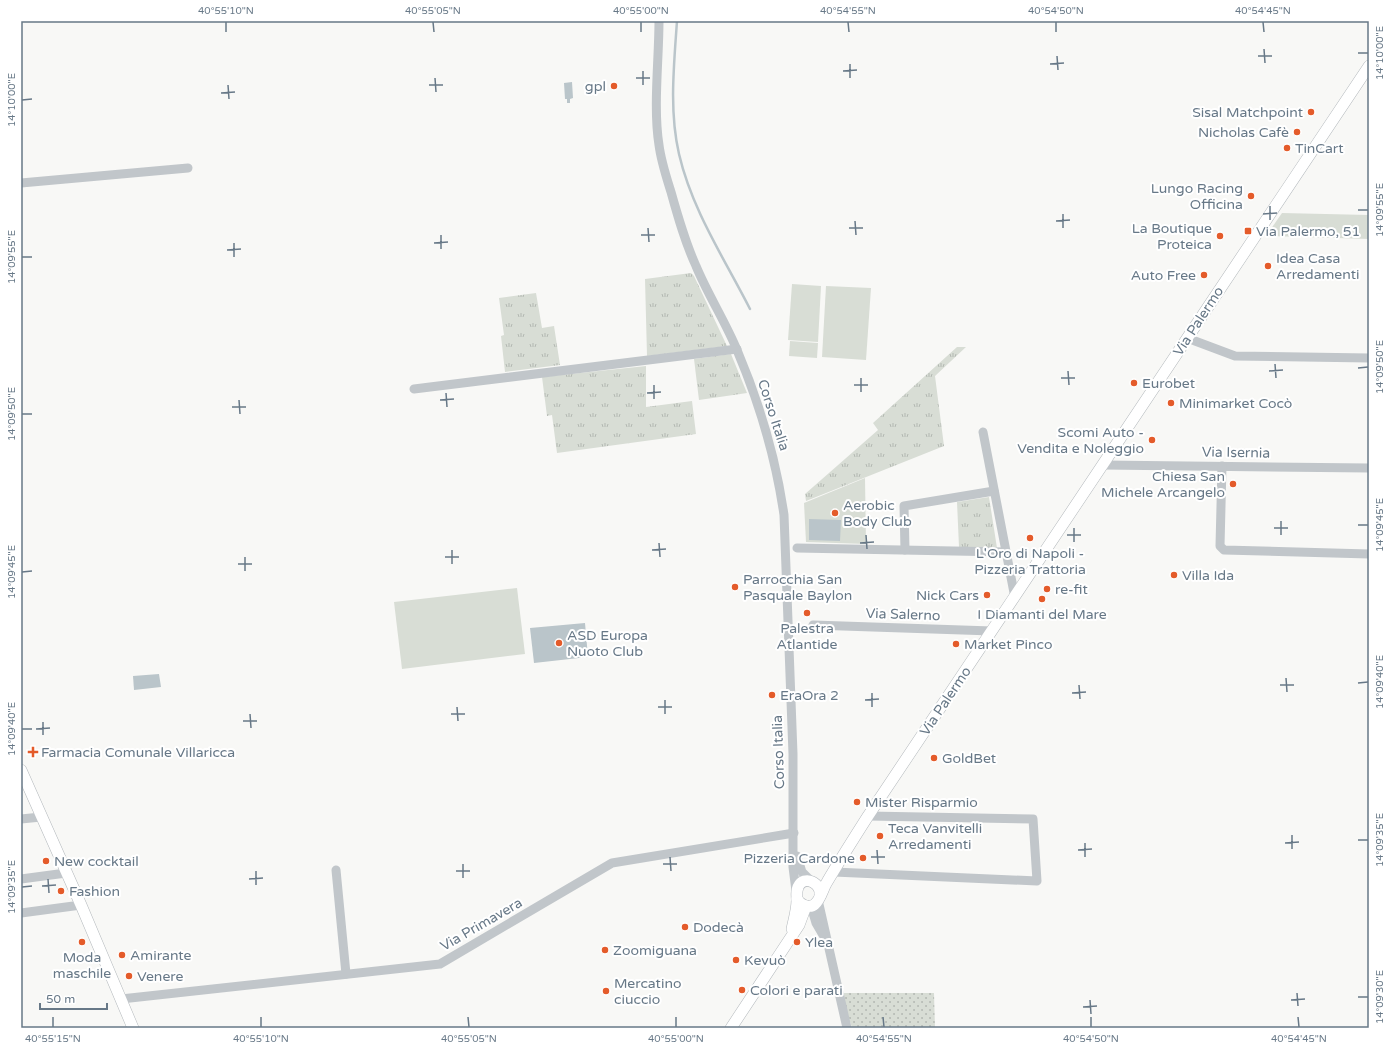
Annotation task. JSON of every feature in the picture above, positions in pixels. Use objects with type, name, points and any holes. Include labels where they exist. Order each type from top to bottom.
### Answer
[{"type":"main road","name":"Via Palermo","points":[[808,900],[834,872],[868,816],[1369,66]]},
{"type":"main road","points":[[21,770],[40,817],[81,905],[133,1028]]},
{"type":"main road","points":[[731,1028],[798,925],[808,900],[803,882],[812,881],[834,872]]},
{"type":"main road","points":[[786,944],[792,928],[808,900],[820,888],[812,881]]},
{"type":"street","name":"Corso Italia","points":[[660,21],[657,123],[663,166],[682,230],[696,266],[737,349],[765,431],[780,487],[784,515],[793,754],[794,833]]},
{"type":"street","points":[[21,183],[188,168]]},
{"type":"street","points":[[1187,338],[1235,356],[1369,358]]},
{"type":"street","points":[[414,389],[737,349]]},
{"type":"street","points":[[983,432],[1015,598]]},
{"type":"street","name":"Via Isernia","points":[[1103,465],[1369,468]]},
{"type":"street","points":[[1222,466],[1220,546],[1224,550],[1369,554]]},
{"type":"street","points":[[905,550],[904,506],[994,491]]},
{"type":"street","points":[[797,548],[1006,552]]},
{"type":"street","name":"Via Salerno","points":[[813,625],[992,631]]},
{"type":"street","points":[[834,872],[1037,882],[1033,819],[868,816]]},
{"type":"street","points":[[21,819],[40,817]]},
{"type":"street","points":[[794,833],[799,866],[812,881]]},
{"type":"street","points":[[794,833],[793,867],[827,944],[847,1028]]},
{"type":"street","name":"Via Primavera","points":[[121,999],[440,964],[612,863],[794,833]]},
{"type":"street","points":[[336,870],[346,974]]},
{"type":"street","points":[[21,880],[66,874]]},
{"type":"street","points":[[808,900],[816,923],[827,944]]},
{"type":"street","points":[[21,913],[81,905]]},
{"type":"street","points":[[798,925],[806,922],[816,923]]},
{"type":"green space","points":[[1282,213],[1369,215],[1369,239],[1266,236]]},
{"type":"green space","points":[[691,273],[694,276],[727,346],[647,356],[645,279]]},
{"type":"green space","points":[[792,284],[821,286],[818,342],[788,340]]},
{"type":"green space","points":[[826,286],[871,288],[866,360],[822,357]]},
{"type":"green space","points":[[536,293],[542,328],[554,326],[560,365],[505,372],[501,336],[504,335],[499,298]]},
{"type":"green space","points":[[790,341],[818,343],[817,358],[789,356]]},
{"type":"green space","points":[[957,347],[966,347],[935,376],[944,446],[806,501],[805,494],[878,430],[873,423]]},
{"type":"green space","points":[[731,354],[747,393],[699,400],[694,359]]},
{"type":"green space","points":[[646,366],[646,407],[692,401],[696,434],[557,453],[552,415],[547,416],[542,377]]},
{"type":"green space","name":"Aerobic Body Club","points":[[865,478],[866,544],[806,542],[804,503]]},
{"type":"green space","points":[[989,497],[997,548],[959,547],[957,502]]},
{"type":"green space","points":[[517,588],[525,654],[402,669],[394,602]]},
{"type":"green space","points":[[841,993],[934,993],[935,1028],[852,1028]]},
{"type":"shaded area","points":[[572,82],[573,98],[570,99],[570,103],[567,103],[567,99],[565,99],[564,83]]},
{"type":"shaded area","points":[[809,519],[841,520],[840,541],[809,540]]},
{"type":"shaded area","name":"ASD Europa Nuoto Club","points":[[585,623],[588,657],[534,663],[530,628]]},
{"type":"shaded area","points":[[159,674],[161,687],[134,690],[133,676]]},
{"type":"waterway","points":[[677,21],[673,105],[679,154],[685,175],[700,214],[750,309]]},
{"type":"place","name":"gpl","points":[[614,86]]},
{"type":"place","name":"Sisal Matchpoint","points":[[1311,112]]},
{"type":"place","name":"Nicholas Cafè","points":[[1297,132]]},
{"type":"place","name":"TinCart","points":[[1287,148]]},
{"type":"place","name":"Lungo Racing Officina","points":[[1251,196]]},
{"type":"place","name":"Via Palermo, 51","points":[[1248,231]]},
{"type":"place","name":"La Boutique Proteica","points":[[1220,236]]},
{"type":"place","name":"Idea Casa Arredamenti","points":[[1268,266]]},
{"type":"place","name":"Auto Free","points":[[1204,275]]},
{"type":"place","name":"Eurobet","points":[[1134,383]]},
{"type":"place","name":"Minimarket Cocò","points":[[1171,403]]},
{"type":"place","name":"Scomi Auto - Vendita e Noleggio","points":[[1152,440]]},
{"type":"place","name":"Chiesa San Michele Arcangelo","points":[[1233,484]]},
{"type":"place","name":"Aerobic Body Club","points":[[835,513]]},
{"type":"place","name":"L'Oro di Napoli - Pizzeria Trattoria","points":[[1030,538]]},
{"type":"place","name":"Villa Ida","points":[[1174,575]]},
{"type":"place","name":"Parrocchia San Pasquale Baylon","points":[[735,587]]},
{"type":"place","name":"re-fit","points":[[1047,589]]},
{"type":"place","name":"Nick Cars","points":[[987,595]]},
{"type":"place","name":"I Diamanti del Mare","points":[[1042,599]]},
{"type":"place","name":"Palestra Atlantide","points":[[807,613]]},
{"type":"place","name":"ASD Europa Nuoto Club","points":[[559,643]]},
{"type":"place","name":"Market Pinco","points":[[956,644]]},
{"type":"place","name":"EraOra 2","points":[[772,695]]},
{"type":"place","name":"Farmacia Comunale Villaricca","points":[[33,752]]},
{"type":"place","name":"GoldBet","points":[[934,758]]},
{"type":"place","name":"Mister Risparmio","points":[[857,802]]},
{"type":"place","name":"Teca Vanvitelli Arredamenti","points":[[880,836]]},
{"type":"place","name":"Pizzeria Cardone","points":[[863,858]]},
{"type":"place","name":"New cocktail","points":[[46,861]]},
{"type":"place","name":"Fashion","points":[[61,891]]},
{"type":"place","name":"Dodecà","points":[[685,927]]},
{"type":"place","name":"Moda maschile","points":[[82,942]]},
{"type":"place","name":"Ylea","points":[[797,942]]},
{"type":"place","name":"Zoomiguana","points":[[605,950]]},
{"type":"place","name":"Amirante","points":[[122,955]]},
{"type":"place","name":"Kevuò","points":[[736,960]]},
{"type":"place","name":"Venere","points":[[129,976]]},
{"type":"place","name":"Colori e parati","points":[[742,990]]},
{"type":"place","name":"Mercatino ciuccio","points":[[606,991]]}]
